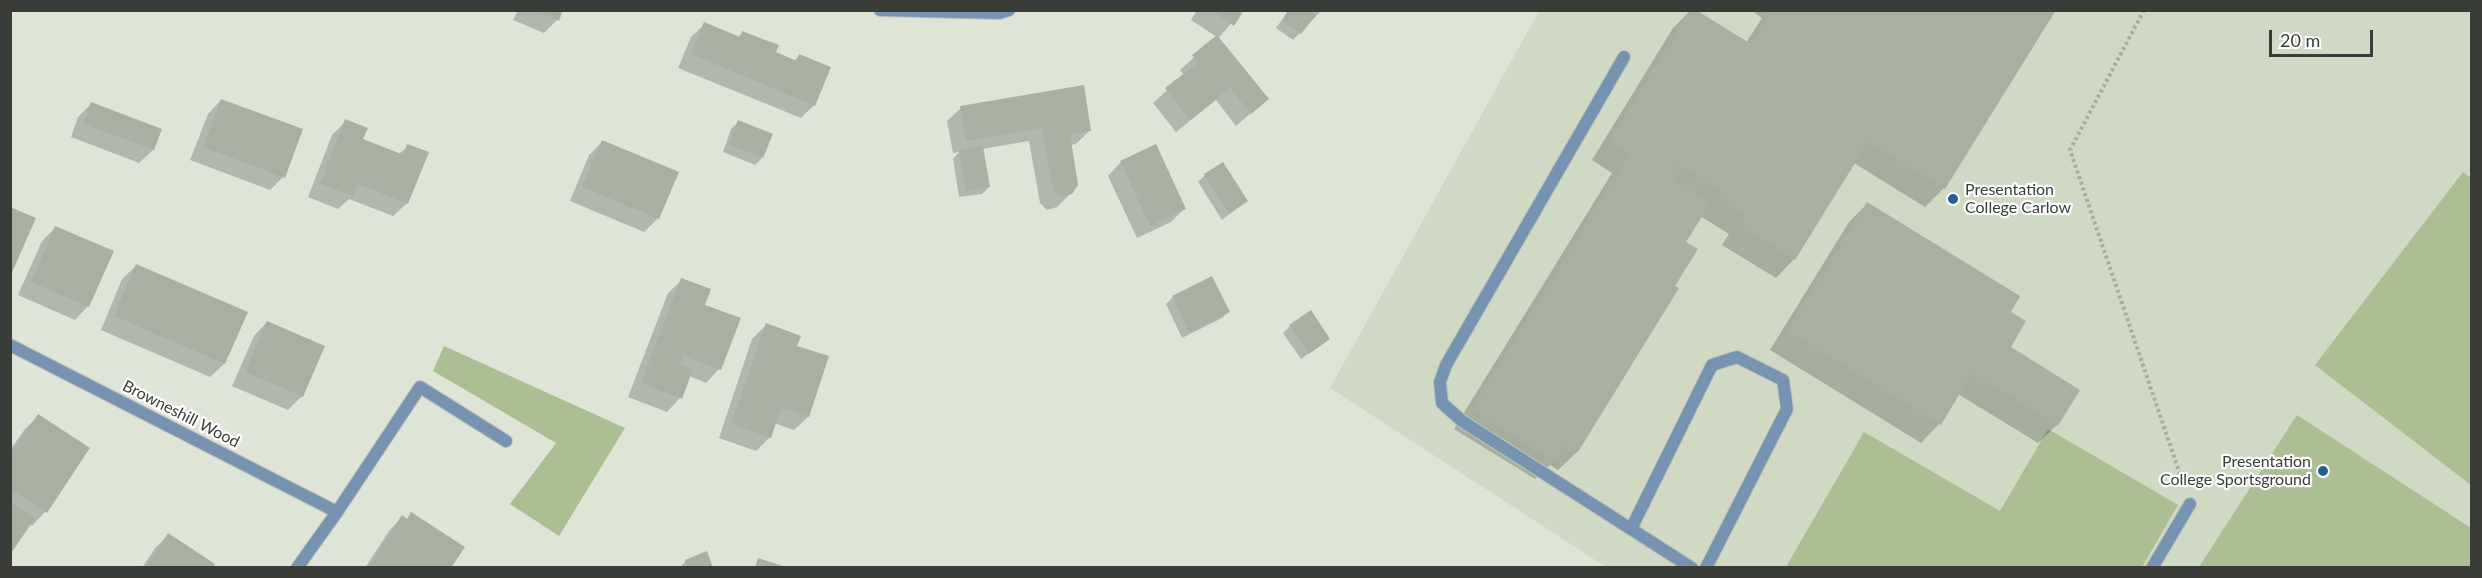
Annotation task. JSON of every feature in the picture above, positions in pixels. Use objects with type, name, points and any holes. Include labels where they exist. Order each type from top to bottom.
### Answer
[{"type":"street","points":[[880,10],[999,13],[1009,10]]},
{"type":"street","points":[[1624,57],[1446,365],[1440,382],[1442,404],[1462,421],[1692,567]]},
{"type":"street","name":"Browneshill Wood","points":[[10,345],[338,512]]},
{"type":"street","points":[[1631,529],[1712,365],[1737,357],[1783,380],[1787,409],[1706,567]]},
{"type":"street","points":[[297,567],[338,512],[420,387],[506,441]]},
{"type":"street","points":[[2152,567],[2190,504]]},
{"type":"path","points":[[2144,10],[2070,150],[2190,504]]},
{"type":"shaded area","name":"Presentation College Carlow","points":[[1539,11],[2471,11],[2471,567],[1606,567],[1330,388]]},
{"type":"green space","points":[[2463,172],[2472,179],[2471,485],[2315,365]]},
{"type":"green space","points":[[444,346],[625,428],[559,536],[510,504],[556,443],[433,371]]},
{"type":"green space","name":"Presentation College Sportsground","points":[[2297,415],[2471,528],[2471,567],[2199,567]]},
{"type":"green space","points":[[2048,429],[2178,505],[2142,567],[1786,567],[1864,432],[2000,511]]},
{"type":"building","points":[[535,10],[563,10],[559,21]]},
{"type":"building","points":[[1211,10],[1244,10],[1234,26]]},
{"type":"building","points":[[1289,10],[1310,10],[1316,15],[1301,34],[1282,20]]},
{"type":"building","points":[[1690,10],[1696,10],[1751,44],[1772,10],[2056,10],[1945,189],[1868,142],[1795,260],[1740,226],[1746,215],[1719,198],[1723,192],[1676,164],[1675,166],[1681,170],[1675,180],[1711,202],[1686,242],[1698,249],[1675,286],[1679,288],[1578,452],[1566,445],[1555,462],[1471,410],[1629,154],[1609,141]]},
{"type":"building","points":[[704,22],[740,37],[742,31],[779,45],[776,52],[797,61],[799,54],[831,67],[815,106],[691,54]]},
{"type":"building","points":[[1217,35],[1269,99],[1251,114],[1230,88],[1190,120],[1165,88],[1198,63],[1192,55]]},
{"type":"building","points":[[1084,85],[1091,131],[1070,134],[1078,185],[1072,194],[1061,197],[1053,190],[1042,128],[966,141],[960,106]]},
{"type":"building","points":[[221,99],[303,129],[285,178],[203,147]]},
{"type":"building","points":[[91,102],[162,129],[154,150],[83,124]]},
{"type":"building","points":[[345,119],[368,128],[363,139],[404,155],[407,144],[429,152],[408,204],[358,184],[353,196],[320,184]]},
{"type":"building","points":[[738,120],[773,134],[763,158],[729,145]]},
{"type":"building","points":[[602,140],[679,172],[659,219],[582,187]]},
{"type":"building","points":[[1156,144],[1186,209],[1150,226],[1120,161]]},
{"type":"building","points":[[983,146],[990,187],[966,191],[959,150]]},
{"type":"building","points":[[1223,162],[1248,201],[1229,214],[1204,174]]},
{"type":"building","points":[[1867,202],[2020,296],[2011,312],[2026,321],[2011,347],[2080,390],[2058,426],[1972,373],[1941,425],[1787,331]]},
{"type":"building","points":[[10,207],[36,218],[10,277]]},
{"type":"building","points":[[55,226],[114,251],[89,307],[31,282]]},
{"type":"building","points":[[136,264],[248,312],[225,364],[114,316]]},
{"type":"building","points":[[1212,276],[1230,312],[1189,332],[1172,296]]},
{"type":"building","points":[[681,278],[711,289],[705,305],[741,318],[721,370],[683,356],[680,364],[693,369],[682,399],[641,383]]},
{"type":"building","points":[[1311,310],[1330,339],[1309,354],[1289,325]]},
{"type":"building","points":[[267,321],[325,346],[303,397],[245,372]]},
{"type":"building","points":[[766,323],[801,336],[797,346],[829,356],[809,417],[781,408],[771,438],[731,424]]},
{"type":"building","points":[[38,414],[90,448],[47,513],[10,489],[10,455]]},
{"type":"building","points":[[10,502],[35,518],[10,555]]},
{"type":"building","points":[[411,512],[465,547],[451,568],[368,568],[402,515],[407,519]]},
{"type":"building","points":[[168,533],[215,564],[213,568],[145,568]]},
{"type":"building","points":[[707,551],[713,568],[688,568],[685,560]]},
{"type":"building","points":[[758,558],[786,567],[786,568],[755,568]]},
{"type":"place","name":"Presentation College Carlow","points":[[1953,199]]},
{"type":"place","name":"Presentation College Sportsground","points":[[2323,471]]}]
